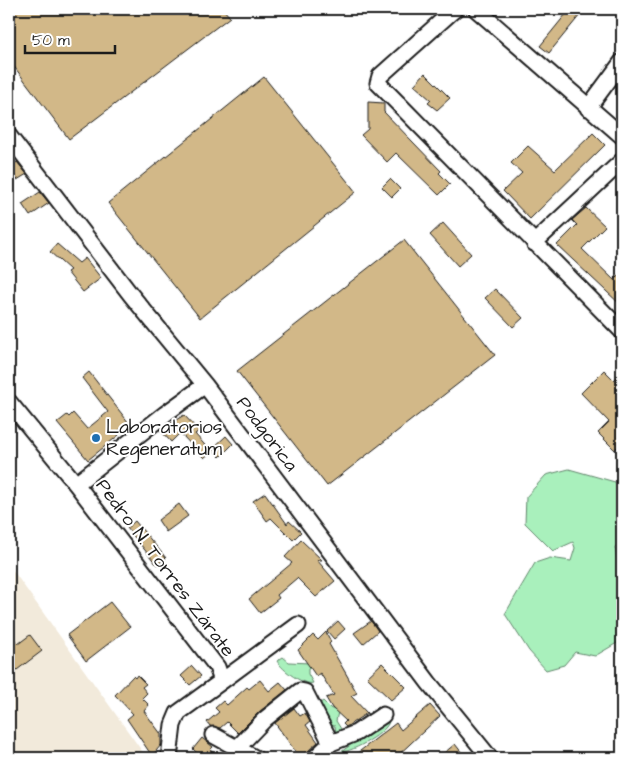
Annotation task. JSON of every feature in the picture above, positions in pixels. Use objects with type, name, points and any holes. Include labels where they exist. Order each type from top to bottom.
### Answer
[{"type":"street","points":[[454,9],[380,76],[378,83],[622,331]]},
{"type":"street","points":[[476,9],[622,136]]},
{"type":"street","points":[[588,108],[622,62]]},
{"type":"street","name":"Podgorica","points":[[9,136],[131,295],[206,385],[429,683],[490,758]]},
{"type":"street","points":[[534,243],[622,161]]},
{"type":"street","points":[[76,484],[165,414],[206,385]]},
{"type":"street","name":"Pedro N. Torres Zárate","points":[[9,402],[76,484],[209,654],[222,681],[178,713],[173,725],[169,758]]},
{"type":"street","points":[[222,681],[298,625]]},
{"type":"street","points":[[238,747],[265,719],[300,691],[305,692],[331,743]]},
{"type":"street","points":[[315,758],[331,743],[356,733],[383,715]]},
{"type":"street","points":[[213,735],[256,758]]},
{"type":"shaded area","points":[[9,565],[147,758],[9,758]]},
{"type":"green space","points":[[569,469],[622,484],[622,540],[615,547],[622,588],[622,596],[617,614],[622,620],[622,640],[595,656],[575,652],[564,665],[546,670],[529,651],[505,614],[535,563],[550,558],[571,561],[575,548],[573,542],[553,551],[525,523],[526,497],[546,475]]},
{"type":"green space","points":[[283,657],[289,662],[309,663],[313,667],[308,669],[308,674],[313,683],[299,680],[283,669],[277,661]]},
{"type":"green space","points":[[323,701],[330,708],[338,712],[336,721],[343,732],[336,734],[335,726],[327,725],[319,704]]},
{"type":"green space","points":[[384,720],[389,721],[377,736],[353,749],[341,752]]},
{"type":"building","points":[[9,9],[223,9],[230,17],[69,139],[9,60]]},
{"type":"building","points":[[570,9],[585,9],[549,53],[540,46]]},
{"type":"building","points":[[425,73],[450,98],[437,110],[428,103],[431,100],[414,85]]},
{"type":"building","points":[[264,77],[356,192],[200,318],[108,203]]},
{"type":"building","points":[[368,102],[384,103],[384,112],[441,171],[439,173],[450,184],[439,195],[396,153],[387,162],[361,135],[368,129]]},
{"type":"building","points":[[593,133],[605,145],[530,219],[503,191],[522,173],[511,163],[528,146],[555,170]]},
{"type":"building","points":[[17,162],[27,174],[17,180],[9,166]]},
{"type":"building","points":[[390,179],[400,189],[392,197],[382,187]]},
{"type":"building","points":[[40,192],[49,203],[30,216],[22,204]]},
{"type":"building","points":[[586,208],[605,226],[582,249],[614,280],[622,271],[622,306],[557,245],[577,225],[572,220]]},
{"type":"building","points":[[443,223],[471,254],[458,266],[430,235]]},
{"type":"building","points":[[404,240],[495,355],[327,486],[237,371]]},
{"type":"building","points":[[57,244],[79,263],[85,258],[101,278],[83,292],[67,272],[70,270],[50,252]]},
{"type":"building","points":[[495,289],[523,318],[513,327],[485,298]]},
{"type":"building","points":[[604,370],[614,380],[622,372],[622,452],[617,447],[615,450],[598,433],[609,422],[581,393]]},
{"type":"building","points":[[89,372],[129,423],[117,432],[119,435],[88,460],[57,423],[73,413],[87,429],[108,412],[82,378]]},
{"type":"building","points":[[184,415],[199,431],[195,434],[211,452],[204,458],[180,433],[171,442],[160,430]]},
{"type":"building","points":[[226,436],[233,444],[220,457],[212,449]]},
{"type":"building","points":[[265,493],[287,524],[289,521],[301,532],[293,540],[271,518],[267,521],[253,501]]},
{"type":"building","points":[[179,504],[188,516],[166,532],[158,520]]},
{"type":"building","points":[[135,521],[166,558],[157,565],[127,528]]},
{"type":"building","points":[[301,540],[322,560],[317,560],[335,581],[316,597],[297,578],[277,595],[279,598],[260,613],[249,599],[292,563],[285,557]]},
{"type":"building","points":[[110,602],[130,627],[86,661],[67,635]]},
{"type":"building","points":[[338,621],[345,629],[334,639],[327,631]]},
{"type":"building","points":[[371,621],[378,631],[363,644],[354,633]]},
{"type":"building","points":[[9,632],[18,644],[30,635],[42,651],[9,676]]},
{"type":"building","points":[[326,632],[331,642],[329,644],[357,693],[351,696],[367,713],[346,727],[343,724],[346,721],[332,708],[326,698],[334,695],[320,673],[316,676],[298,650],[313,635],[318,640]]},
{"type":"building","points":[[382,663],[406,687],[391,700],[367,677]]},
{"type":"building","points":[[192,666],[201,676],[190,685],[181,676]]},
{"type":"building","points":[[137,675],[146,684],[142,687],[147,693],[142,698],[149,705],[144,711],[161,734],[161,745],[152,756],[127,719],[133,714],[115,695],[133,676],[135,678]]},
{"type":"building","points":[[260,680],[269,691],[280,682],[287,690],[259,712],[238,733],[227,722],[220,728],[210,726],[207,722],[219,712],[215,708],[223,701],[227,705],[247,687],[249,689]]},
{"type":"building","points":[[430,705],[440,716],[395,758],[351,758],[396,723],[401,730]]},
{"type":"building","points":[[294,708],[300,716],[305,713],[310,722],[306,725],[318,742],[300,758],[275,723]]},
{"type":"building","points":[[202,738],[213,747],[210,750],[220,758],[194,758],[198,754],[193,749]]},
{"type":"building","points":[[455,744],[466,758],[438,758]]},
{"type":"place","name":"Laboratorios Regeneratum","points":[[96,438]]}]
